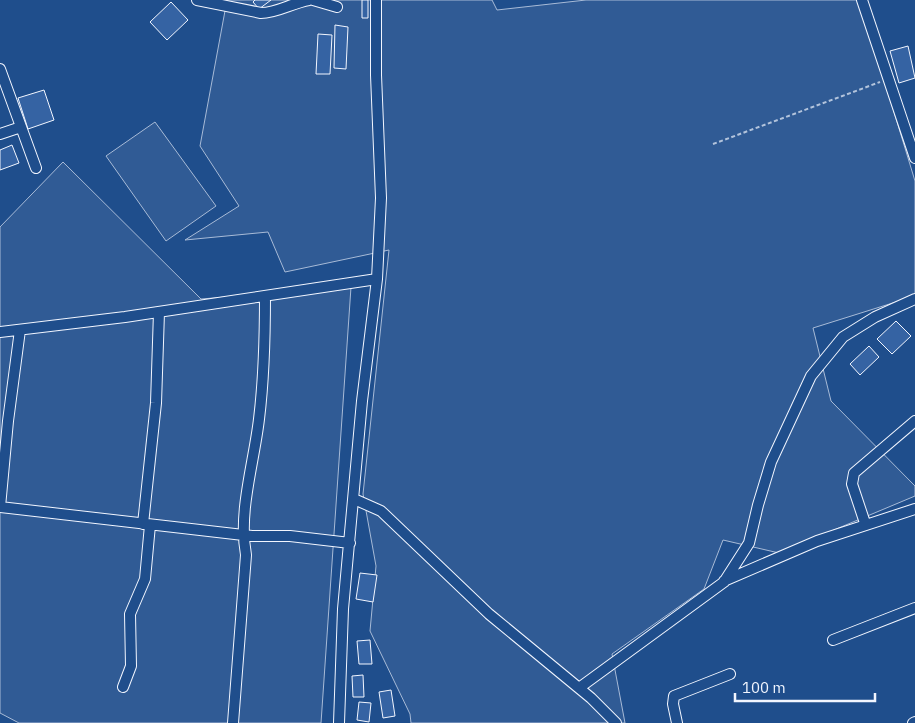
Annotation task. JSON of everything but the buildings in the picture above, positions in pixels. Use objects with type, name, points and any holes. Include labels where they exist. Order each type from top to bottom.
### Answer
[{"type":"street","points":[[198,0],[269,12],[296,2],[309,0]]},
{"type":"street","points":[[313,0],[337,7]]},
{"type":"street","points":[[338,723],[343,609],[362,401],[377,279],[381,198],[376,75],[376,0]]},
{"type":"street","points":[[862,0],[915,158]]},
{"type":"street","points":[[0,70],[36,168]]},
{"type":"street","points":[[0,134],[21,127]]},
{"type":"street","points":[[0,332],[159,312],[377,279]]},
{"type":"street","points":[[233,723],[246,555],[242,534],[259,419],[265,352],[265,296]]},
{"type":"street","points":[[724,582],[750,543],[758,505],[771,462],[811,376],[843,337],[875,317],[915,298]]},
{"type":"street","points":[[123,688],[131,666],[130,614],[145,579],[146,524],[156,403],[159,312]]},
{"type":"street","points":[[20,330],[3,433],[0,507],[242,534],[318,538],[350,543]]},
{"type":"street","points":[[865,524],[852,484],[854,473],[915,420]]},
{"type":"street","points":[[354,499],[381,511],[482,609],[579,688],[616,723]]},
{"type":"street","points":[[579,688],[724,582],[817,541],[915,509]]},
{"type":"street","points":[[833,640],[915,608]]},
{"type":"street","points":[[677,723],[673,704],[674,696],[730,674]]},
{"type":"path","points":[[713,144],[889,79]]},
{"type":"shaded area","points":[[227,0],[492,0],[497,10],[586,0],[860,0],[915,181],[915,296],[813,328],[831,401],[915,486],[915,496],[779,553],[723,540],[704,589],[612,654],[625,723],[411,723],[410,714],[370,631],[376,566],[363,494],[389,250],[285,272],[268,232],[185,240],[239,206],[200,146]]},
{"type":"shaded area","points":[[155,122],[216,206],[166,241],[106,156]]},
{"type":"shaded area","points":[[63,162],[201,299],[351,287],[321,723],[19,723],[0,713],[0,227]]}]
